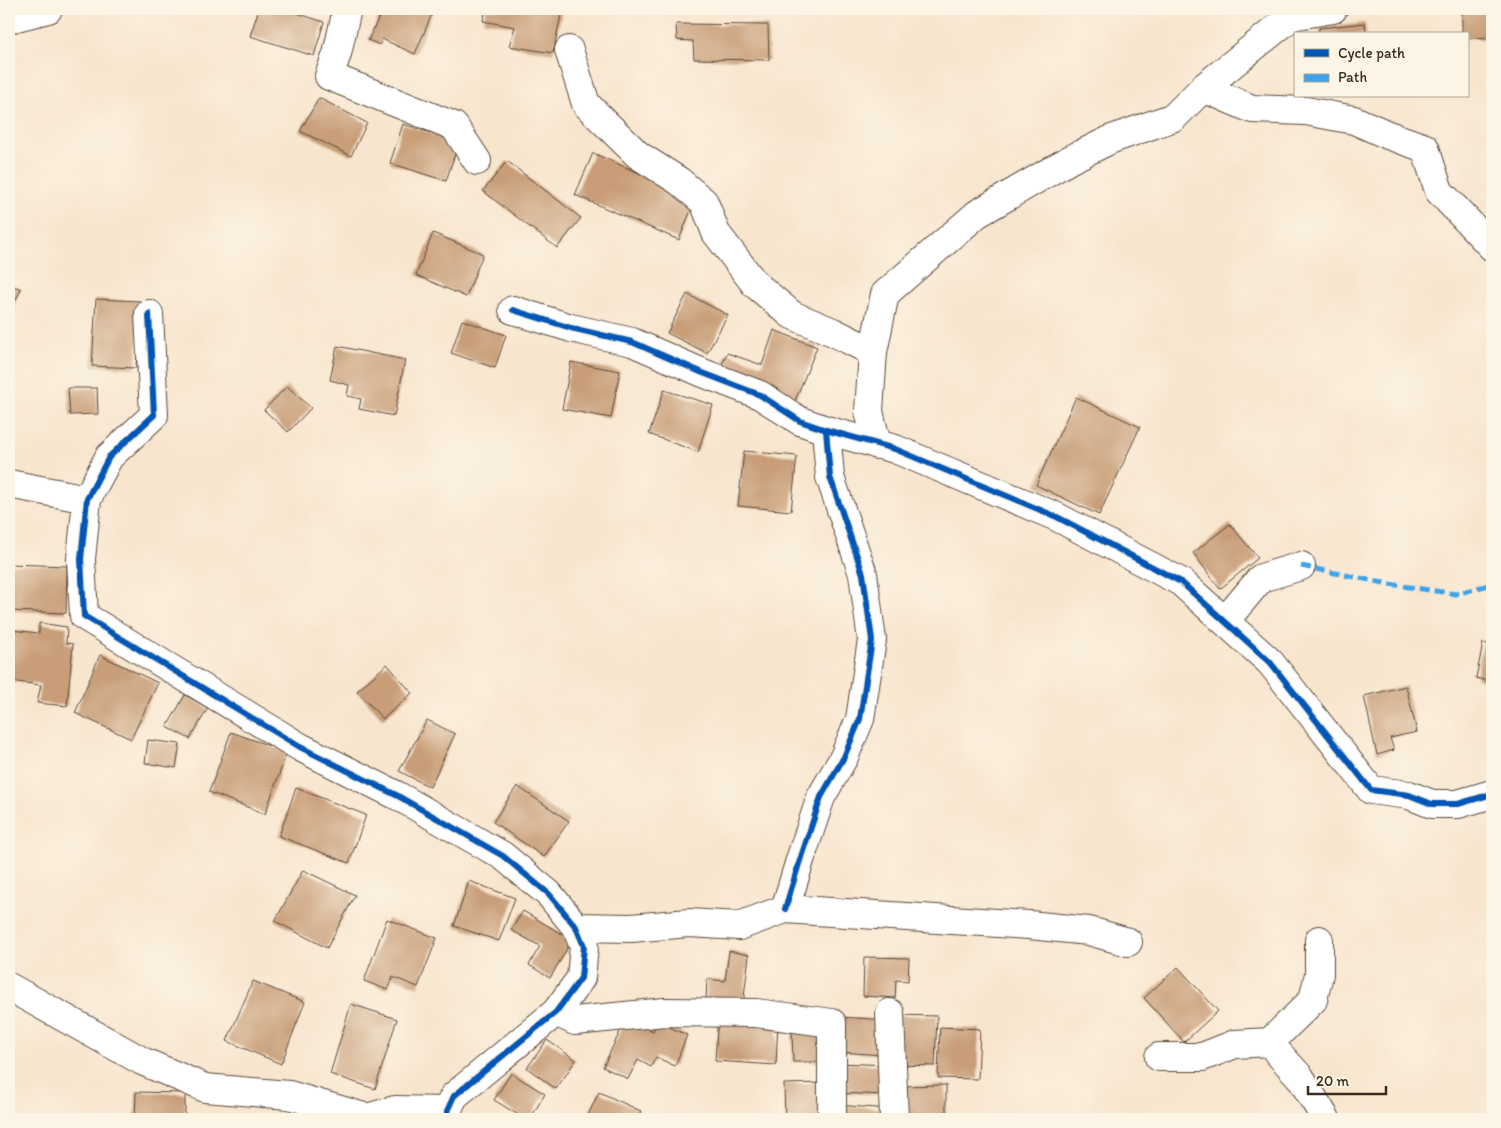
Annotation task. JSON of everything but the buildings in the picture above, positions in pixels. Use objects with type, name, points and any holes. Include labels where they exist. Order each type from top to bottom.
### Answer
[{"type":"street","points":[[9,19],[48,9]]},
{"type":"street","points":[[347,9],[337,54],[329,76],[454,126],[477,161]]},
{"type":"street","points":[[877,445],[868,411],[873,352],[885,294],[977,214],[1071,159],[1112,139],[1174,117],[1203,88],[1292,16],[1334,9]]},
{"type":"street","points":[[569,50],[586,104],[638,155],[679,181],[704,202],[716,233],[755,284],[792,316],[832,332],[873,352]]},
{"type":"street","points":[[1203,88],[1252,109],[1306,111],[1354,120],[1425,148],[1439,192],[1492,247]]},
{"type":"street","points":[[513,310],[571,328],[632,342],[760,395],[800,421],[895,449],[1066,522],[1181,582],[1270,662],[1371,790],[1409,795],[1432,804],[1458,804],[1492,794]]},
{"type":"street","points":[[9,987],[142,1061],[205,1088],[289,1095],[366,1119],[395,1110],[448,1115],[454,1096],[556,1012],[582,978],[584,946],[576,927],[549,894],[503,856],[398,796],[300,746],[84,616],[81,559],[87,499],[110,457],[154,415],[149,314]]},
{"type":"street","points":[[786,909],[821,797],[844,757],[860,718],[872,640],[863,574],[830,477],[826,430]]},
{"type":"street","points":[[9,484],[87,499]]},
{"type":"street","points":[[1225,621],[1261,578],[1301,566]]},
{"type":"street","points":[[576,927],[631,928],[689,923],[739,926],[786,909],[1029,925],[1089,931],[1128,942]]},
{"type":"street","points":[[1159,1056],[1202,1057],[1235,1044],[1270,1042],[1313,1000],[1319,974],[1319,940]]},
{"type":"street","points":[[556,1012],[575,1021],[665,1012],[756,1013],[832,1023],[832,1119]]},
{"type":"street","points":[[890,1013],[894,1119]]},
{"type":"street","points":[[1270,1042],[1278,1054],[1300,1077],[1326,1119]]},
{"type":"marked path","points":[[1301,566],[1389,584],[1456,594],[1492,584]]},
{"type":"cycle path","points":[[513,310],[571,328],[632,342],[760,395],[800,421],[826,430],[830,477],[863,574],[872,640],[860,719],[844,757],[821,797],[785,909]]},
{"type":"cycle path","points":[[149,314],[154,415],[109,457],[87,499],[81,559],[84,616],[300,747],[398,796],[503,856],[549,894],[576,927],[584,946],[581,978],[556,1012],[454,1096],[447,1111],[449,1119]]},
{"type":"cycle path","points":[[826,430],[895,449],[1057,517],[1181,582],[1270,662],[1371,790],[1409,795],[1432,804],[1458,804],[1492,794]]}]
